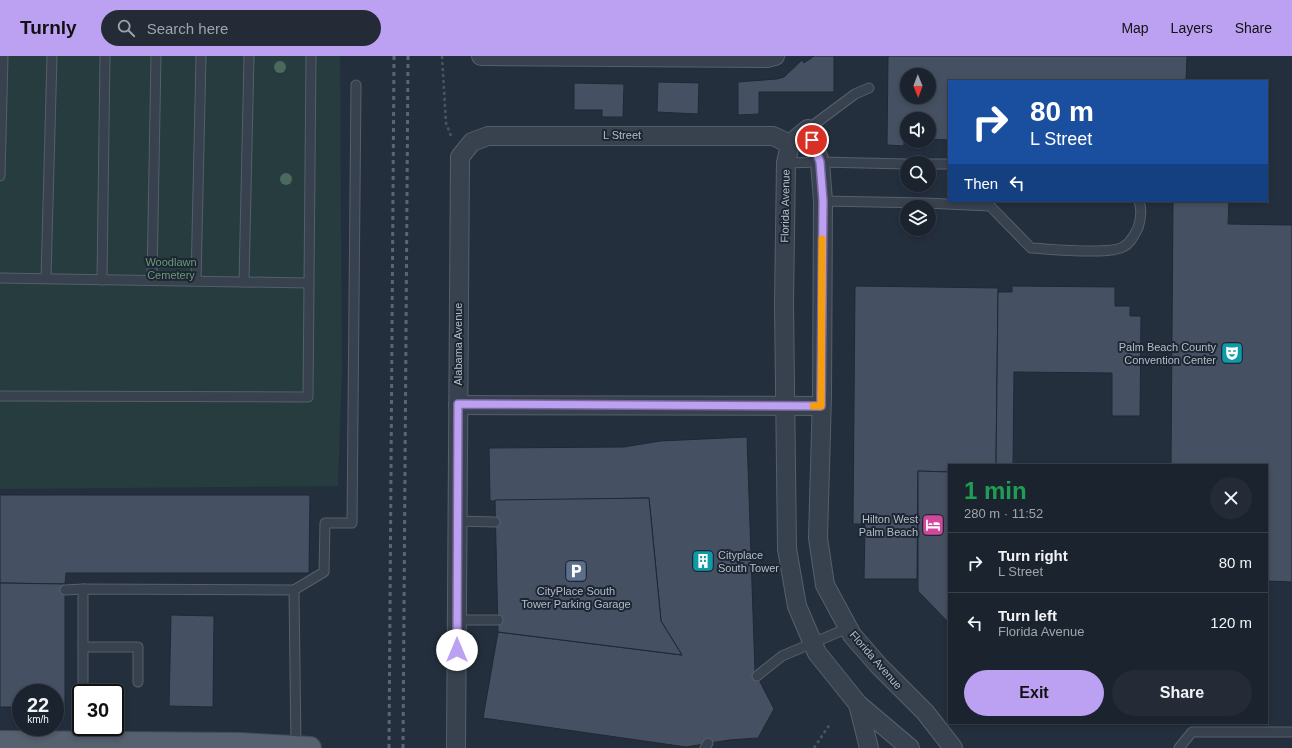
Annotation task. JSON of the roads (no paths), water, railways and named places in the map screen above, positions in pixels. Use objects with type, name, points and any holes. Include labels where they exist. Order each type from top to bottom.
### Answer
[{"type":"main road","points":[[0,742],[74,740],[240,744],[303,748]]},
{"type":"street","points":[[482,56],[767,58],[775,56]]},
{"type":"street","points":[[790,144],[808,129]]},
{"type":"street","name":"Florida Avenue","points":[[808,129],[820,162],[823,201],[818,538],[825,585],[852,634],[879,666],[924,712],[953,748]]},
{"type":"street","name":"L Street","points":[[460,157],[472,142],[488,136],[773,136],[790,144]]},
{"type":"street","name":"Florida Avenue","points":[[790,144],[786,163],[784,304],[787,548],[797,606],[817,653],[858,704],[910,748]]},
{"type":"street","name":"Alabama Avenue","points":[[456,748],[460,157]]},
{"type":"street","points":[[458,404],[821,406]]},
{"type":"street","points":[[858,704],[869,748]]},
{"type":"lane","points":[[0,176],[3,56]]},
{"type":"lane","points":[[46,278],[52,56]]},
{"type":"lane","points":[[102,280],[105,56]]},
{"type":"lane","points":[[152,280],[156,56]]},
{"type":"lane","points":[[196,281],[201,56]]},
{"type":"lane","points":[[244,282],[249,56]]},
{"type":"lane","points":[[0,396],[308,397],[311,56]]},
{"type":"lane","points":[[65,590],[294,590],[324,572],[324,523],[352,523],[356,85]]},
{"type":"lane","points":[[808,129],[855,94],[869,88]]},
{"type":"lane","points":[[786,163],[820,162],[900,164]]},
{"type":"lane","points":[[936,164],[948,164]]},
{"type":"lane","points":[[823,201],[990,206],[996,202]]},
{"type":"lane","points":[[990,206],[1031,248],[1107,251],[1123,247],[1133,238],[1140,223],[1141,208],[1139,202]]},
{"type":"lane","points":[[0,278],[308,283]]},
{"type":"lane","points":[[457,521],[495,522]]},
{"type":"lane","points":[[83,589],[83,684]]},
{"type":"lane","points":[[294,590],[303,748]]},
{"type":"lane","points":[[457,620],[498,620]]},
{"type":"lane","points":[[757,676],[782,656],[848,628]]},
{"type":"lane","points":[[83,647],[138,647],[138,682]]},
{"type":"lane","points":[[1179,748],[1192,732],[1292,732]]},
{"type":"railway","points":[[389,748],[394,56]]},
{"type":"railway","points":[[403,748],[408,56]]},
{"type":"place","name":"Palm Beach County Convention Center","points":[[1232,353]]},
{"type":"place","name":"Hilton West Palm Beach","points":[[933,525]]},
{"type":"place","name":"Cityplace South Tower","points":[[703,561]]},
{"type":"place","name":"CityPlace South Tower Parking Garage","points":[[576,571]]},
{"type":"park label","name":"Woodlawn Cemetery","points":[[171,268]]}]
